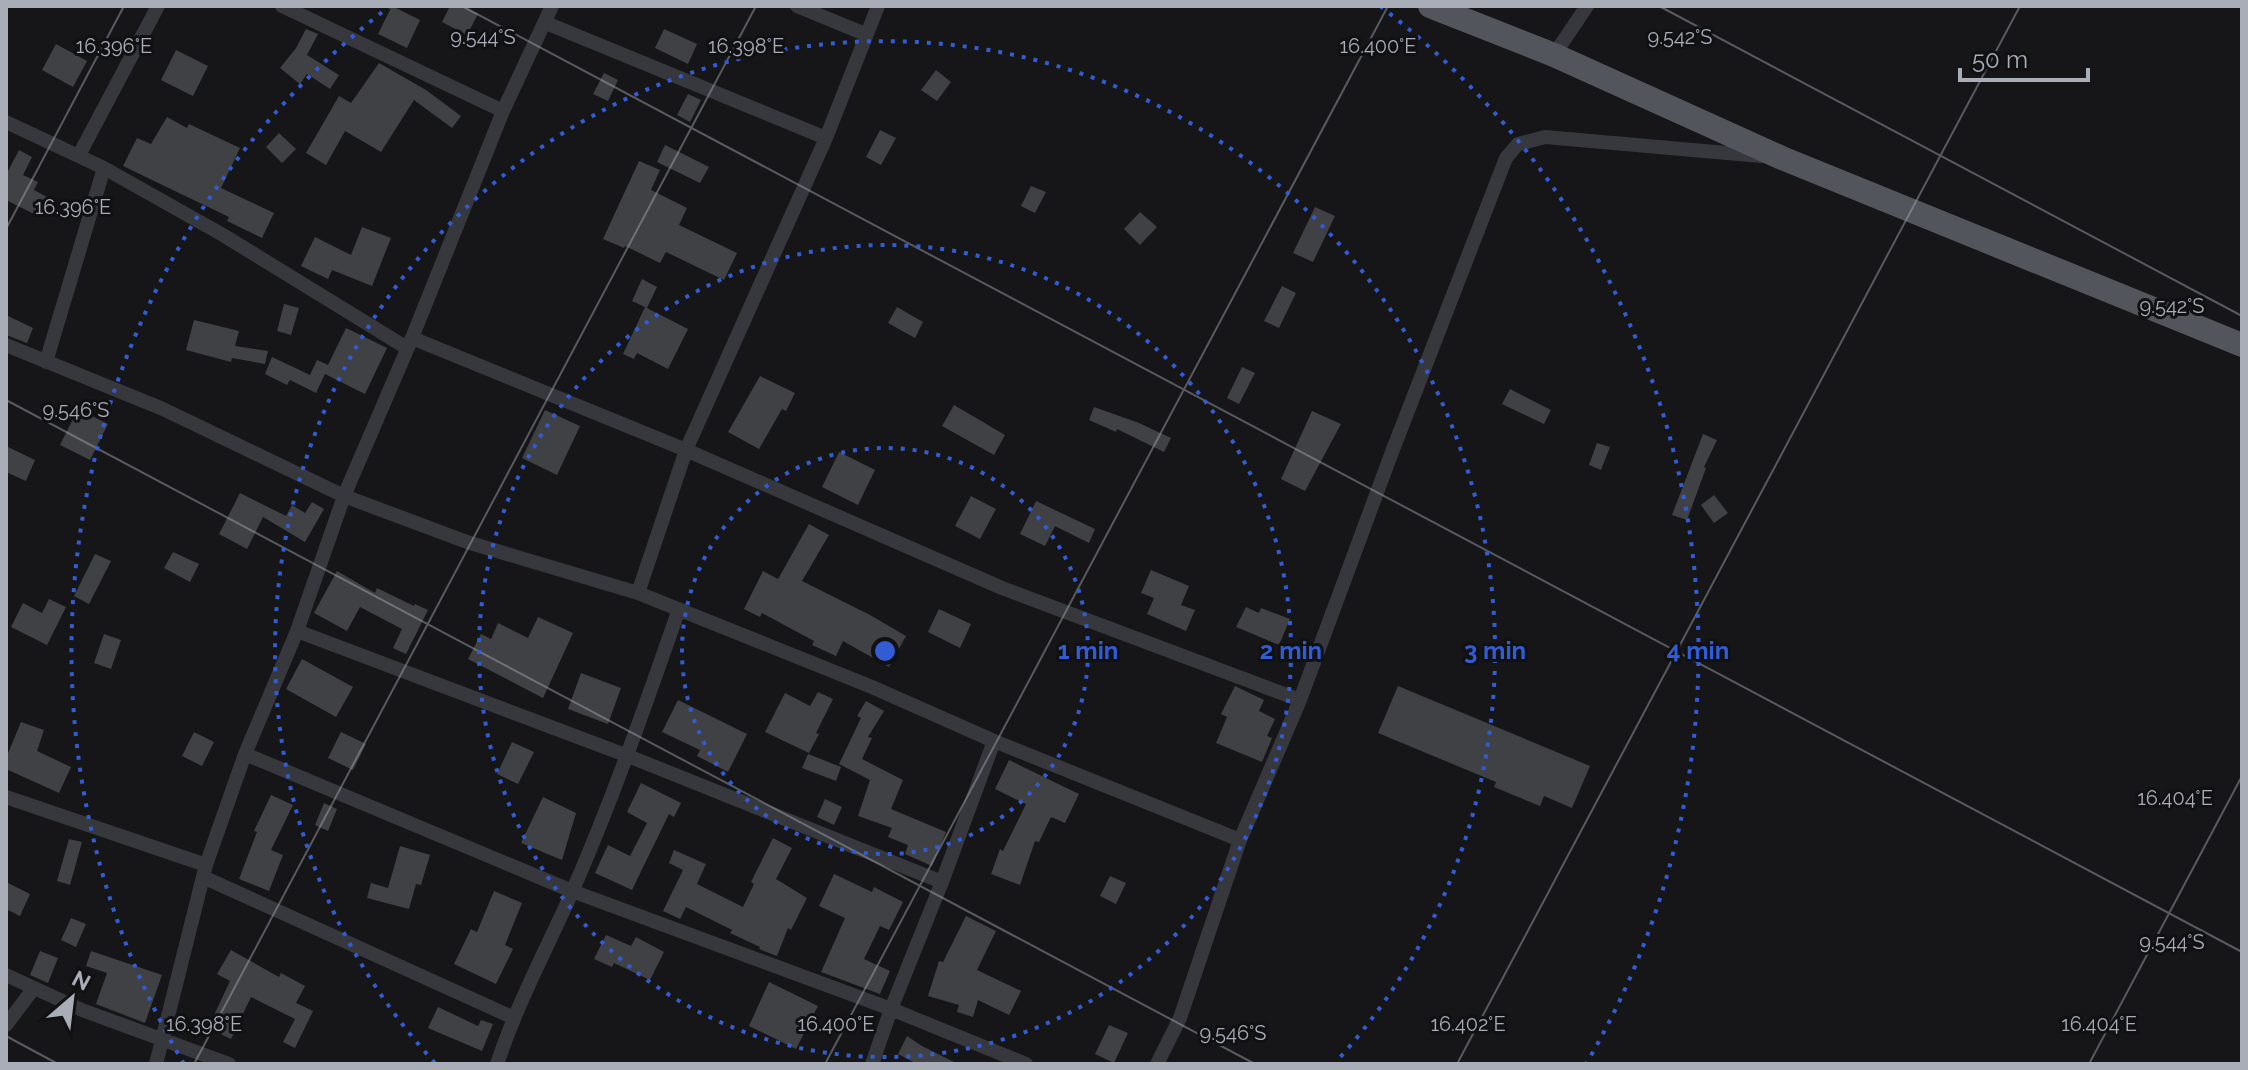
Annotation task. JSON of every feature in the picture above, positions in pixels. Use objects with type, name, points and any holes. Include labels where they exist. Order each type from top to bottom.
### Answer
[{"type":"main road","points":[[1430,6],[1554,55],[1782,158],[2242,345]]},
{"type":"street","points":[[79,155],[158,6]]},
{"type":"street","points":[[282,6],[503,111]]},
{"type":"street","points":[[156,1064],[204,871],[245,754],[297,631],[344,496],[410,343],[503,111],[552,6]]},
{"type":"street","points":[[797,6],[865,34]]},
{"type":"street","points":[[638,593],[686,450],[826,138],[878,6]]},
{"type":"street","points":[[1554,55],[1587,6]]},
{"type":"street","points":[[546,23],[826,138]]},
{"type":"street","points":[[6,122],[104,168],[410,343],[686,450],[1002,588],[1300,700]]},
{"type":"street","points":[[1157,1064],[1180,1018],[1240,840],[1300,700],[1506,158],[1518,144],[1545,137],[1782,158]]},
{"type":"street","points":[[46,362],[104,168]]},
{"type":"street","points":[[6,345],[163,409],[344,496],[467,542],[638,593],[1240,840]]},
{"type":"street","points":[[497,1064],[512,1017],[572,891],[628,756],[679,609]]},
{"type":"street","points":[[297,631],[628,756],[942,882]]},
{"type":"street","points":[[872,1064],[994,741]]},
{"type":"street","points":[[245,754],[572,891],[891,1009],[1026,1064]]},
{"type":"street","points":[[6,797],[204,871],[512,1017]]},
{"type":"street","points":[[6,975],[82,1010],[229,1064]]},
{"type":"street","points":[[6,1025],[34,988]]},
{"type":"building","points":[[392,6],[420,20],[407,48],[378,34]]},
{"type":"building","points":[[450,6],[462,6],[478,14],[467,35],[442,22]]},
{"type":"building","points":[[306,29],[318,34],[307,55],[339,75],[330,89],[307,74],[300,84],[280,68]]},
{"type":"building","points":[[664,29],[697,44],[688,64],[655,48]]},
{"type":"building","points":[[56,44],[87,61],[73,87],[42,70]]},
{"type":"building","points":[[176,50],[208,66],[193,96],[161,80]]},
{"type":"building","points":[[379,63],[426,90],[461,116],[452,128],[414,100],[381,152],[345,131],[326,165],[306,153],[339,96],[351,103]]},
{"type":"building","points":[[936,70],[951,82],[937,101],[921,90]]},
{"type":"building","points":[[604,73],[618,80],[608,101],[593,94]]},
{"type":"building","points":[[688,94],[701,100],[690,122],[677,115]]},
{"type":"building","points":[[167,117],[240,148],[221,188],[274,213],[262,238],[227,221],[229,217],[123,166],[137,138],[151,144]]},
{"type":"building","points":[[880,130],[896,138],[881,165],[866,157]]},
{"type":"building","points":[[279,133],[296,149],[282,163],[266,147]]},
{"type":"building","points":[[665,145],[709,167],[700,183],[657,162]]},
{"type":"building","points":[[19,150],[32,157],[23,175],[38,182],[34,190],[47,197],[38,216],[6,200],[6,175]]},
{"type":"building","points":[[639,161],[660,170],[651,190],[687,208],[679,225],[737,253],[724,280],[666,252],[660,263],[603,239]]},
{"type":"building","points":[[1031,186],[1046,192],[1035,213],[1021,206]]},
{"type":"building","points":[[1315,207],[1335,216],[1313,262],[1293,253]]},
{"type":"building","points":[[1140,212],[1157,227],[1140,245],[1124,229]]},
{"type":"building","points":[[362,227],[391,238],[372,286],[332,270],[328,279],[301,266],[315,237],[351,255]]},
{"type":"building","points":[[642,279],[657,287],[647,308],[632,301]]},
{"type":"building","points":[[1282,286],[1296,293],[1279,328],[1264,321]]},
{"type":"building","points":[[284,304],[299,308],[291,335],[277,331]]},
{"type":"building","points":[[645,307],[688,329],[668,369],[637,353],[634,359],[623,354]]},
{"type":"building","points":[[897,307],[923,322],[915,338],[888,323]]},
{"type":"building","points":[[6,315],[33,328],[27,343],[6,335]]},
{"type":"building","points":[[194,320],[239,331],[235,346],[268,351],[265,364],[232,358],[231,362],[186,350]]},
{"type":"building","points":[[346,328],[387,348],[365,394],[325,374],[316,393],[290,380],[287,385],[265,374],[272,357],[310,375],[317,360],[328,365]]},
{"type":"building","points":[[1242,367],[1255,373],[1239,404],[1227,398]]},
{"type":"building","points":[[760,376],[795,393],[759,449],[728,432]]},
{"type":"building","points":[[1510,389],[1551,410],[1544,424],[1502,404]]},
{"type":"building","points":[[954,405],[1005,435],[994,455],[942,426]]},
{"type":"building","points":[[1094,407],[1171,438],[1164,452],[1117,429],[1116,432],[1089,420]]},
{"type":"building","points":[[78,409],[108,424],[90,460],[60,445]]},
{"type":"building","points":[[545,410],[580,426],[557,475],[522,458]]},
{"type":"building","points":[[1312,411],[1341,424],[1305,491],[1281,479]]},
{"type":"building","points":[[1703,434],[1717,440],[1704,467],[1687,520],[1672,515]]},
{"type":"building","points":[[1597,443],[1610,447],[1601,470],[1589,465]]},
{"type":"building","points":[[6,446],[35,460],[26,481],[6,472]]},
{"type":"building","points":[[839,452],[875,470],[858,505],[822,487]]},
{"type":"building","points":[[240,493],[286,516],[292,505],[305,513],[312,502],[324,509],[305,542],[263,517],[247,549],[219,534]]},
{"type":"building","points":[[1714,495],[1728,513],[1714,523],[1701,505]]},
{"type":"building","points":[[971,496],[996,509],[980,539],[955,526]]},
{"type":"building","points":[[1036,501],[1095,529],[1089,543],[1055,526],[1045,546],[1020,534]]},
{"type":"building","points":[[809,524],[829,535],[802,581],[906,636],[889,667],[843,641],[836,656],[812,645],[814,641],[762,613],[760,617],[744,609],[763,571],[778,579]]},
{"type":"building","points":[[173,552],[199,564],[190,582],[164,568]]},
{"type":"building","points":[[95,554],[111,561],[89,604],[74,596]]},
{"type":"building","points":[[1151,570],[1189,586],[1181,605],[1195,610],[1186,631],[1147,614],[1154,598],[1141,593]]},
{"type":"building","points":[[337,571],[375,593],[377,588],[428,610],[406,654],[393,648],[402,629],[360,607],[347,631],[314,613]]},
{"type":"building","points":[[49,599],[66,607],[47,645],[11,627],[23,603],[42,613]]},
{"type":"building","points":[[1246,607],[1259,613],[1261,608],[1290,619],[1279,645],[1236,627]]},
{"type":"building","points":[[939,609],[971,624],[960,648],[928,632]]},
{"type":"building","points":[[538,617],[573,633],[543,698],[468,659],[481,634],[491,639],[498,623],[528,638]]},
{"type":"building","points":[[104,634],[121,640],[111,669],[94,663]]},
{"type":"building","points":[[302,659],[353,687],[336,717],[286,689]]},
{"type":"building","points":[[581,673],[621,688],[608,724],[568,709]]},
{"type":"building","points":[[1235,686],[1264,700],[1259,711],[1275,719],[1267,736],[1272,738],[1262,762],[1216,743],[1227,717],[1221,714]]},
{"type":"building","points":[[1398,686],[1590,766],[1572,808],[1544,796],[1540,806],[1494,787],[1496,782],[1378,733]]},
{"type":"building","points":[[818,692],[833,699],[809,753],[765,732],[785,693],[810,706]]},
{"type":"building","points":[[678,700],[747,734],[728,772],[697,756],[700,750],[662,732]]},
{"type":"building","points":[[866,701],[884,711],[868,737],[872,738],[862,759],[903,780],[891,809],[946,832],[932,866],[905,854],[908,845],[888,837],[892,828],[858,816],[870,780],[839,764]]},
{"type":"building","points":[[21,722],[44,730],[37,751],[71,767],[59,793],[6,769],[6,758]]},
{"type":"building","points":[[194,732],[214,742],[202,766],[182,756]]},
{"type":"building","points":[[341,732],[366,744],[353,770],[328,758]]},
{"type":"building","points":[[512,742],[534,752],[518,784],[497,774]]},
{"type":"building","points":[[808,754],[841,767],[836,781],[802,768]]},
{"type":"building","points":[[1009,760],[1079,794],[1065,823],[1051,817],[1039,842],[1035,841],[1020,885],[991,874],[1000,849],[1003,851],[1026,804],[995,789]]},
{"type":"building","points":[[641,783],[681,803],[674,817],[669,814],[632,890],[595,873],[608,845],[630,856],[647,823],[627,812]]},
{"type":"building","points":[[271,795],[293,805],[271,850],[283,855],[269,891],[239,879],[257,832],[254,831]]},
{"type":"building","points":[[543,797],[576,813],[562,860],[521,843]]},
{"type":"building","points":[[825,799],[842,807],[834,825],[817,817]]},
{"type":"building","points":[[324,803],[337,809],[328,831],[315,825]]},
{"type":"building","points":[[773,838],[792,848],[776,879],[807,898],[791,930],[788,928],[777,956],[686,907],[680,919],[663,911],[683,870],[669,863],[674,850],[706,864],[697,884],[743,907],[754,884],[751,882]]},
{"type":"building","points":[[69,839],[82,842],[70,885],[57,881]]},
{"type":"building","points":[[400,846],[430,855],[421,885],[416,884],[409,909],[367,898],[371,883],[388,888]]},
{"type":"building","points":[[834,874],[872,892],[874,887],[903,902],[889,930],[880,926],[864,959],[890,971],[880,994],[821,972],[845,918],[819,906]]},
{"type":"building","points":[[1110,876],[1126,883],[1116,904],[1100,896]]},
{"type":"building","points":[[6,882],[30,894],[20,916],[6,909]]},
{"type":"building","points":[[494,891],[522,903],[505,945],[513,949],[496,984],[454,964],[471,929],[477,932]]},
{"type":"building","points":[[966,916],[996,931],[977,970],[1021,991],[1009,1015],[978,1000],[973,1017],[957,1012],[959,1005],[928,996],[939,961],[943,962]]},
{"type":"building","points":[[71,918],[86,924],[76,947],[61,940]]},
{"type":"building","points":[[606,935],[631,946],[636,937],[664,952],[650,980],[614,963],[612,967],[594,959]]},
{"type":"building","points":[[231,950],[279,977],[281,973],[305,986],[296,1003],[313,1011],[295,1048],[283,1042],[295,1019],[251,997],[231,1039],[208,1028],[230,981],[217,974]]},
{"type":"building","points":[[40,951],[58,958],[48,983],[30,975]]},
{"type":"building","points":[[91,951],[162,975],[145,1023],[96,1004],[107,973],[86,966]]},
{"type":"building","points":[[769,982],[818,1006],[796,1049],[749,1026]]},
{"type":"building","points":[[438,1007],[478,1026],[481,1020],[493,1024],[482,1051],[428,1028]]},
{"type":"building","points":[[1109,1025],[1128,1033],[1114,1063],[1095,1054]]},
{"type":"building","points":[[907,1036],[958,1064],[917,1064],[898,1054]]}]
